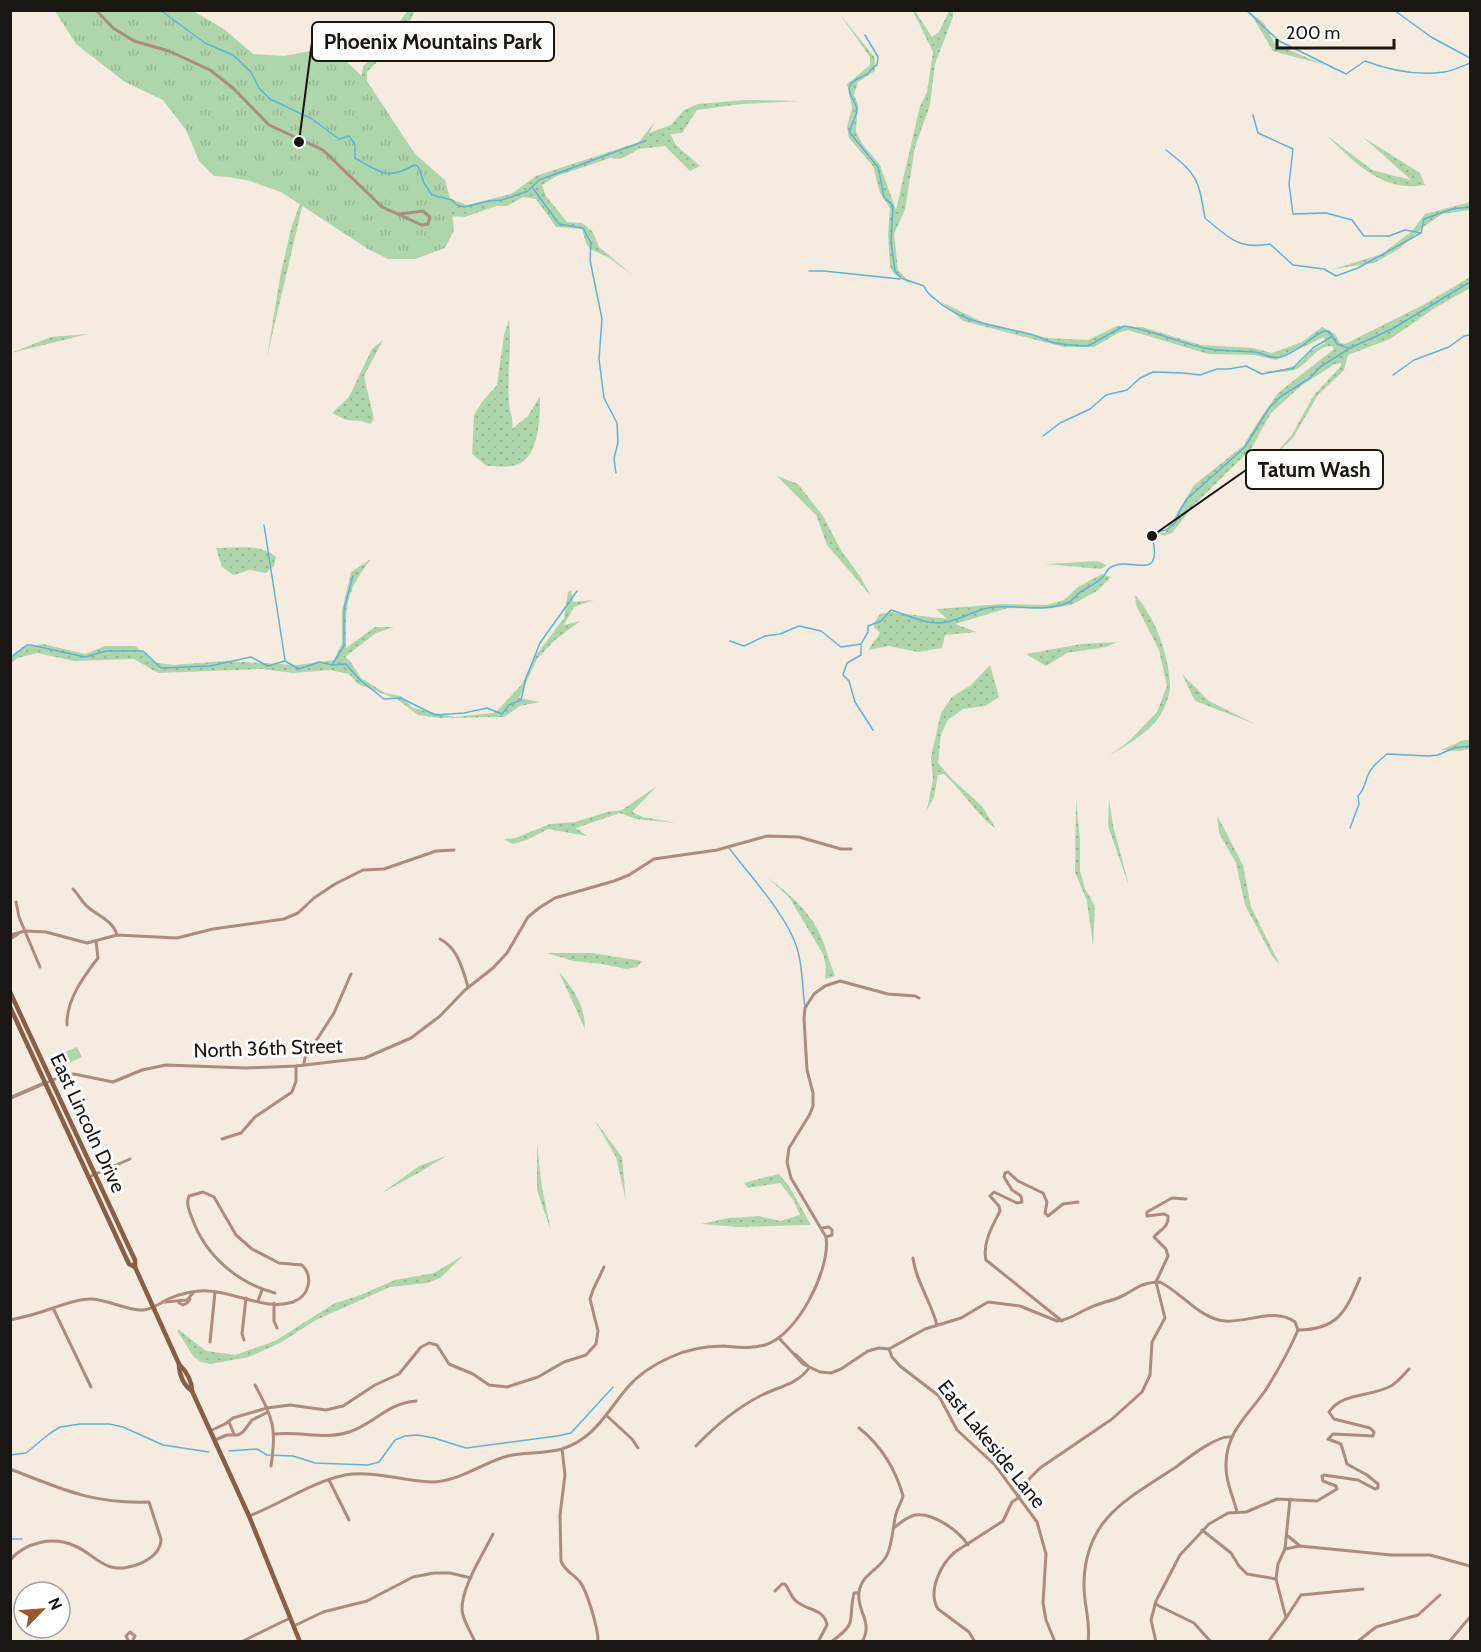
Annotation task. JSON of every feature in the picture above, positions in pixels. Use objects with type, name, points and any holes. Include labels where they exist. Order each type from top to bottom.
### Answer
[{"type":"main road","name":"East Lincoln Drive","points":[[10,992],[89,1177],[129,1263],[135,1267]]},
{"type":"main road","name":"East Lincoln Drive","points":[[10,1007],[95,1174],[135,1260],[135,1267],[179,1364],[179,1372],[186,1387],[192,1391],[249,1516],[300,1641]]},
{"type":"street","points":[[96,10],[113,28],[134,41],[169,51],[210,70],[237,92],[269,125],[323,150],[380,204],[399,214],[422,225],[430,222],[430,217],[423,211],[399,214]]},
{"type":"street","name":"North 36th Street","points":[[49,1081],[75,1074],[113,1082],[142,1070],[166,1065],[246,1068],[296,1066],[304,1063],[364,1058],[402,1043],[440,1016],[468,987],[500,961],[528,917],[545,903],[562,895],[614,882],[654,859],[717,850],[753,839],[782,835],[812,840],[841,849],[851,849]]},
{"type":"street","points":[[10,937],[26,931],[54,933],[87,944],[117,935],[177,938],[213,929],[284,919],[298,913],[314,898],[335,884],[363,870],[384,869],[436,851],[454,850]]},
{"type":"street","points":[[73,889],[89,908],[115,928],[117,935]]},
{"type":"street","points":[[16,902],[19,917],[40,967]]},
{"type":"street","points":[[440,939],[445,941],[459,960],[468,987]]},
{"type":"street","points":[[67,1024],[66,1017],[79,984],[98,958],[96,941]]},
{"type":"street","points":[[304,1063],[334,1013],[351,974]]},
{"type":"street","points":[[249,1516],[328,1480],[358,1474],[430,1482],[462,1475],[504,1457],[562,1449],[590,1434],[608,1416],[633,1382],[669,1357],[707,1347],[762,1346],[779,1338],[796,1318],[817,1286],[827,1251],[826,1237],[791,1178],[787,1162],[789,1148],[810,1114],[814,1098],[807,1070],[805,1008],[820,989],[840,981],[919,998]]},
{"type":"street","points":[[222,1139],[241,1133],[255,1117],[287,1097],[294,1089],[296,1066]]},
{"type":"street","points":[[10,1098],[49,1081]]},
{"type":"street","points":[[89,1177],[130,1159]]},
{"type":"street","points":[[1062,1321],[986,1260],[986,1244],[1000,1211],[999,1206],[990,1196],[994,1192],[1017,1203],[1022,1202],[1021,1196],[1012,1190],[1004,1177],[1008,1172],[1018,1181],[1043,1193],[1047,1202],[1045,1213],[1048,1216],[1063,1204],[1078,1202]]},
{"type":"street","points":[[10,1320],[81,1299],[91,1299],[143,1311],[184,1294],[208,1291],[274,1303],[294,1302],[303,1295],[309,1284],[306,1269],[299,1264],[279,1263],[252,1249],[236,1234],[214,1197],[205,1192],[193,1193],[189,1196],[188,1206],[206,1245],[232,1272],[262,1290],[275,1293]]},
{"type":"street","points":[[975,1641],[969,1632],[938,1609],[935,1603],[934,1589],[945,1563],[956,1552],[1003,1521],[1012,1502],[1018,1498],[1030,1478],[1040,1468],[1117,1416],[1142,1392],[1150,1375],[1152,1342],[1165,1318],[1156,1282],[1167,1256],[1166,1249],[1154,1237],[1167,1226],[1168,1216],[1164,1214],[1147,1216],[1147,1212],[1172,1198],[1186,1199]]},
{"type":"street","points":[[821,1228],[829,1227],[832,1230],[832,1234],[826,1237]]},
{"type":"street","points":[[914,1258],[915,1273],[928,1299],[937,1325]]},
{"type":"street","points":[[210,1431],[228,1421],[277,1407],[290,1405],[326,1410],[343,1406],[375,1384],[399,1374],[421,1347],[429,1342],[436,1345],[449,1364],[473,1374],[489,1385],[507,1387],[538,1377],[564,1362],[586,1355],[596,1344],[598,1331],[590,1299],[604,1267]]},
{"type":"street","points":[[1298,1330],[1312,1330],[1330,1325],[1341,1317],[1360,1278]]},
{"type":"street","points":[[779,1338],[809,1368],[831,1373],[842,1369],[868,1351],[879,1348],[889,1349],[922,1330],[961,1318],[991,1301],[1020,1306],[1057,1322],[1117,1298],[1140,1284],[1156,1282],[1165,1284],[1208,1315],[1222,1321],[1261,1316],[1293,1320],[1298,1330],[1269,1383],[1231,1437],[1226,1469],[1237,1512]]},
{"type":"street","points":[[258,1301],[262,1290]]},
{"type":"street","points":[[210,1342],[215,1292]]},
{"type":"street","points":[[162,1303],[177,1302],[183,1305],[189,1302],[193,1293]]},
{"type":"street","points":[[244,1340],[242,1334],[246,1298]]},
{"type":"street","points":[[274,1303],[274,1321],[277,1328]]},
{"type":"street","points":[[53,1308],[91,1387]]},
{"type":"street","name":"East Lakeside Lane","points":[[889,1349],[892,1357],[900,1366],[939,1396],[957,1430],[995,1466],[1033,1516],[1043,1538],[1047,1565],[1043,1583],[1043,1604],[1054,1641]]},
{"type":"street","points":[[696,1446],[719,1423],[761,1395],[790,1384],[809,1368]]},
{"type":"street","points":[[1156,1641],[1151,1620],[1155,1604],[1180,1555],[1202,1530],[1219,1518],[1237,1512],[1246,1512],[1277,1499],[1317,1501],[1337,1489],[1336,1486],[1321,1479],[1326,1475],[1358,1480],[1378,1488],[1374,1479],[1347,1464],[1341,1444],[1328,1439],[1333,1434],[1373,1436],[1373,1430],[1334,1419],[1329,1412],[1343,1400],[1375,1393],[1390,1386],[1400,1380],[1409,1369]]},
{"type":"street","points":[[255,1385],[275,1434],[271,1466]]},
{"type":"street","points":[[275,1434],[294,1432],[321,1436],[338,1435],[357,1429],[396,1405],[416,1401]]},
{"type":"street","points":[[214,1440],[238,1435],[252,1420],[267,1410]]},
{"type":"street","points":[[608,1416],[638,1448]]},
{"type":"street","points":[[228,1421],[234,1434]]},
{"type":"street","points":[[859,1428],[867,1434],[888,1460],[903,1496],[887,1555],[864,1577],[858,1593],[867,1630],[862,1641]]},
{"type":"street","points":[[1088,1641],[1089,1622],[1084,1591],[1085,1571],[1089,1548],[1105,1519],[1122,1502],[1193,1455],[1224,1437],[1231,1437]]},
{"type":"street","points":[[562,1449],[565,1475],[560,1515],[561,1561],[564,1568],[578,1579],[584,1588],[597,1627],[598,1641]]},
{"type":"street","points":[[10,1469],[89,1498],[128,1503],[149,1502],[161,1539],[161,1545],[154,1556],[125,1568],[101,1564],[75,1546],[50,1541],[31,1545],[10,1560]]},
{"type":"street","points":[[328,1480],[349,1520]]},
{"type":"street","points":[[1286,1618],[1276,1579],[1278,1564],[1285,1549],[1290,1499]]},
{"type":"street","points":[[895,1527],[909,1517],[923,1515],[950,1526],[963,1537],[968,1545]]},
{"type":"street","points":[[1202,1530],[1231,1552],[1247,1574],[1276,1579]]},
{"type":"street","points":[[475,1641],[464,1617],[463,1600],[471,1578],[493,1534]]},
{"type":"street","points":[[1287,1535],[1300,1546]]},
{"type":"street","points":[[1285,1549],[1300,1546],[1391,1555],[1430,1555],[1470,1566]]},
{"type":"street","points":[[294,1626],[323,1612],[367,1601],[414,1577],[450,1573],[471,1578]]},
{"type":"street","points":[[775,1591],[785,1584],[796,1601],[824,1617],[826,1625],[818,1641]]},
{"type":"street","points":[[1268,1641],[1301,1595],[1363,1589]]},
{"type":"street","points":[[831,1641],[849,1627],[852,1620],[854,1593],[858,1593]]},
{"type":"street","points":[[1357,1641],[1376,1627],[1418,1615],[1440,1595]]},
{"type":"street","points":[[1155,1604],[1194,1623],[1211,1641]]},
{"type":"street","points":[[1449,1641],[1470,1617]]},
{"type":"street","points":[[241,1641],[290,1618]]},
{"type":"green space","points":[[408,10],[415,11],[406,28],[367,72],[366,96],[359,134],[361,152],[370,169],[390,172],[424,167],[429,170],[443,196],[467,205],[511,194],[536,176],[639,142],[656,120],[649,133],[671,125],[684,110],[698,104],[746,100],[801,101],[742,104],[697,110],[682,133],[670,134],[676,145],[700,166],[690,171],[665,146],[639,149],[621,159],[610,158],[557,176],[542,185],[546,196],[567,222],[582,223],[593,232],[599,247],[635,277],[608,257],[590,249],[582,229],[556,227],[536,199],[523,197],[507,206],[496,206],[465,217],[447,216],[427,196],[414,175],[395,177],[385,183],[383,189],[386,201],[369,178],[357,171],[330,144],[287,128],[274,119],[283,109],[304,108],[317,114],[349,138],[353,133],[358,115],[363,66],[376,55]]},
{"type":"green space","points":[[55,11],[193,11],[224,29],[253,54],[284,56],[316,50],[345,60],[367,81],[415,154],[445,180],[451,201],[454,230],[445,248],[415,259],[388,259],[368,249],[281,192],[250,181],[214,176],[199,161],[186,130],[163,100],[125,82],[76,44]]},
{"type":"green space","points":[[913,11],[932,37],[939,32],[949,11],[953,11],[953,17],[935,64],[930,105],[915,147],[905,210],[894,234],[898,270],[912,285],[894,274],[890,266],[888,235],[890,208],[880,193],[873,166],[849,138],[847,127],[852,108],[847,84],[870,65],[870,57],[839,13],[875,58],[875,71],[858,82],[854,95],[858,104],[856,131],[861,142],[880,165],[896,210],[920,106],[927,92],[933,52]]},
{"type":"green space","points":[[1249,11],[1264,23],[1275,44],[1325,65],[1273,51]]},
{"type":"green space","points":[[1325,134],[1372,170],[1411,180],[1363,137],[1420,173],[1425,185],[1395,184],[1369,173]]},
{"type":"green space","points":[[309,177],[267,357],[281,272],[291,229]]},
{"type":"green space","points":[[1470,202],[1470,210],[1442,214],[1399,249],[1374,263],[1333,269],[1382,254],[1412,231],[1425,214]]},
{"type":"green space","points":[[1470,277],[1470,288],[1435,308],[1390,339],[1348,355],[1344,370],[1318,395],[1293,438],[1265,465],[1291,436],[1314,395],[1341,366],[1341,363],[1335,364],[1302,385],[1271,413],[1251,449],[1195,504],[1172,533],[1164,536],[1152,531],[1165,533],[1194,485],[1243,446],[1279,392],[1334,349],[1332,346],[1322,348],[1300,367],[1291,371],[1262,372],[1285,369],[1299,364],[1311,351],[1325,343],[1324,337],[1276,360],[1254,355],[1208,354],[1128,330],[1094,347],[1064,347],[963,321],[941,302],[982,322],[1048,338],[1088,340],[1117,326],[1142,327],[1201,345],[1253,348],[1272,353],[1302,342],[1322,327],[1335,334],[1340,343],[1345,344],[1423,305]]},
{"type":"green space","points":[[509,320],[509,404],[512,429],[528,416],[540,396],[539,425],[534,445],[524,461],[509,466],[487,466],[472,454],[474,415],[497,385],[504,335]]},
{"type":"green space","points":[[88,334],[11,353],[51,337]]},
{"type":"green space","points":[[383,340],[364,376],[374,419],[371,424],[346,420],[332,413],[349,397],[372,349]]},
{"type":"green space","points":[[777,476],[798,484],[823,516],[842,552],[860,576],[871,596],[827,545],[816,515]]},
{"type":"green space","points":[[248,547],[262,550],[276,557],[274,566],[266,573],[250,570],[233,575],[222,567],[216,548]]},
{"type":"green space","points":[[371,559],[351,591],[348,601],[346,648],[375,627],[394,627],[376,633],[345,657],[361,678],[385,693],[401,696],[413,708],[454,717],[493,713],[498,710],[522,684],[534,658],[564,618],[568,592],[571,590],[573,602],[594,600],[574,607],[564,625],[580,621],[554,641],[537,659],[519,698],[540,702],[520,706],[504,717],[440,718],[418,715],[397,699],[358,684],[349,674],[330,670],[293,673],[262,669],[158,673],[134,659],[74,661],[37,653],[18,658],[11,663],[11,656],[22,647],[43,644],[85,654],[105,646],[135,646],[157,663],[174,665],[225,661],[298,665],[334,660],[342,643],[342,611],[351,572]]},
{"type":"green space","points":[[1097,561],[1107,565],[1101,569],[1045,564]]},
{"type":"green space","points":[[1102,574],[1111,577],[1097,591],[1071,605],[1045,609],[1008,608],[955,624],[977,632],[945,635],[942,648],[918,652],[889,646],[868,650],[880,633],[874,627],[874,623],[880,614],[890,612],[947,619],[936,609],[1002,604],[1047,605],[1064,600],[1078,587]]},
{"type":"green space","points":[[1135,595],[1149,614],[1160,637],[1167,661],[1170,689],[1164,708],[1147,731],[1109,756],[1129,741],[1157,712],[1167,686],[1159,650],[1136,605]]},
{"type":"green space","points":[[1117,642],[1106,647],[1067,653],[1046,666],[1026,654],[1081,644]]},
{"type":"green space","points":[[990,665],[999,697],[985,706],[963,709],[948,720],[941,734],[938,763],[982,806],[996,829],[944,774],[938,775],[934,797],[927,810],[933,779],[931,757],[941,713],[952,697],[971,685]]},
{"type":"green space","points":[[1182,674],[1209,701],[1255,724],[1195,701]]},
{"type":"green space","points":[[1464,740],[1470,740],[1470,749],[1441,750]]},
{"type":"green space","points":[[657,786],[632,812],[643,817],[676,823],[636,819],[620,813],[576,828],[587,836],[548,829],[527,840],[512,844],[504,839],[515,838],[550,824],[575,822],[622,810]]},
{"type":"green space","points":[[1076,799],[1080,871],[1085,889],[1095,906],[1093,946],[1087,901],[1075,872]]},
{"type":"green space","points":[[1109,799],[1113,825],[1129,886],[1108,826]]},
{"type":"green space","points":[[1217,815],[1243,865],[1251,907],[1280,965],[1272,956],[1245,905],[1236,863],[1219,833]]},
{"type":"green space","points":[[768,878],[807,913],[819,931],[835,976],[825,979],[826,967],[823,954],[789,897]]},
{"type":"green space","points":[[547,953],[592,953],[642,961],[637,967],[626,969],[573,961]]},
{"type":"green space","points":[[559,972],[578,998],[585,1029]]},
{"type":"green space","points":[[77,1047],[82,1057],[63,1066],[58,1055]]},
{"type":"green space","points":[[594,1119],[622,1157],[626,1201],[616,1157]]},
{"type":"green space","points":[[537,1144],[542,1188],[551,1231],[537,1190]]},
{"type":"green space","points":[[446,1156],[420,1172],[382,1193],[419,1166]]},
{"type":"green space","points":[[779,1174],[789,1186],[811,1225],[739,1227],[701,1224],[729,1218],[759,1216],[780,1221],[800,1215],[794,1201],[780,1183],[748,1188],[744,1183]]},
{"type":"green space","points":[[464,1255],[440,1278],[427,1283],[390,1287],[316,1320],[280,1343],[249,1357],[210,1364],[201,1362],[193,1356],[178,1332],[178,1329],[206,1351],[235,1355],[275,1341],[335,1303],[395,1280],[434,1273]]},
{"type":"waterway","points":[[160,10],[205,43],[233,55],[251,72],[259,88],[270,99],[312,119],[339,139],[349,136],[355,144],[355,158],[378,171],[390,174],[414,165],[418,166],[424,183],[432,195],[452,200],[464,207],[502,200],[528,191],[539,180],[645,141]]},
{"type":"waterway","points":[[1246,10],[1279,41],[1346,74],[1365,61],[1413,73],[1454,70],[1470,63]]},
{"type":"waterway","points":[[1394,10],[1431,37],[1470,58]]},
{"type":"waterway","points":[[865,35],[878,57],[877,65],[850,85],[850,92],[857,111],[850,133],[878,167],[884,197],[893,206],[891,242],[895,271],[901,278],[924,286],[930,295],[968,319],[1030,334],[1054,343],[1088,346],[1124,326],[1204,348],[1255,352],[1274,358],[1292,352],[1324,331],[1329,331],[1337,344],[1348,348]]},
{"type":"waterway","points":[[1253,115],[1258,133],[1293,149],[1289,184],[1293,214],[1326,213],[1352,220],[1364,236],[1389,236],[1405,230],[1421,233]]},
{"type":"waterway","points":[[1166,150],[1191,172],[1198,185],[1205,218],[1227,236],[1250,245],[1270,244],[1293,265],[1324,269],[1336,276],[1358,268],[1421,233],[1424,219],[1452,209],[1470,207]]},
{"type":"waterway","points":[[532,187],[559,224],[583,228],[591,243],[590,260],[602,319],[599,359],[604,398],[617,423],[618,442],[614,459],[616,473]]},
{"type":"waterway","points":[[809,271],[900,279]]},
{"type":"waterway","points":[[730,641],[744,646],[765,636],[780,634],[799,626],[821,631],[841,647],[861,644],[868,632],[868,626],[881,621],[891,610],[921,620],[939,623],[988,608],[1049,607],[1070,601],[1103,577],[1111,567],[1119,564],[1149,564],[1153,560],[1154,551],[1152,536],[1156,532],[1166,530],[1176,522],[1187,499],[1245,447],[1269,408],[1280,397],[1350,348],[1392,329],[1470,282]]},
{"type":"waterway","points":[[1393,375],[1414,360],[1449,347],[1464,336],[1470,335]]},
{"type":"waterway","points":[[1043,436],[1060,423],[1090,409],[1106,395],[1127,390],[1140,378],[1153,372],[1200,375],[1217,369],[1246,366],[1262,374],[1293,368],[1313,348],[1331,337]]},
{"type":"waterway","points":[[264,525],[285,660]]},
{"type":"waterway","points":[[10,658],[27,645],[31,645],[85,657],[106,651],[143,651],[161,668],[210,666],[251,657],[268,666],[285,661],[299,669],[319,662],[332,665],[344,646],[344,609],[353,576]]},
{"type":"waterway","points":[[332,665],[346,664],[360,680],[384,699],[401,698],[435,715],[464,713],[487,708],[502,714],[509,705],[521,700],[526,678],[540,643],[577,591]]},
{"type":"waterway","points":[[861,646],[861,655],[847,663],[843,675],[849,681],[855,702],[873,730]]},
{"type":"waterway","points":[[1350,828],[1359,804],[1358,796],[1364,788],[1369,773],[1387,754],[1429,756],[1454,748],[1470,746]]},
{"type":"waterway","points":[[729,848],[777,909],[792,935],[800,962],[805,1007]]},
{"type":"waterway","points":[[229,1451],[257,1449],[267,1455],[293,1456],[315,1463],[368,1465],[379,1462],[395,1440],[405,1436],[417,1435],[434,1438],[466,1448],[557,1436],[571,1433],[613,1387]]},
{"type":"waterway","points":[[10,1455],[26,1453],[60,1427],[80,1424],[109,1424],[123,1427],[163,1445],[209,1452]]},
{"type":"waterway","points":[[10,1539],[22,1539]]},
{"type":"place","name":"Phoenix Mountains Park","points":[[299,142]]},
{"type":"place","name":"Tatum Wash","points":[[1152,536]]}]
